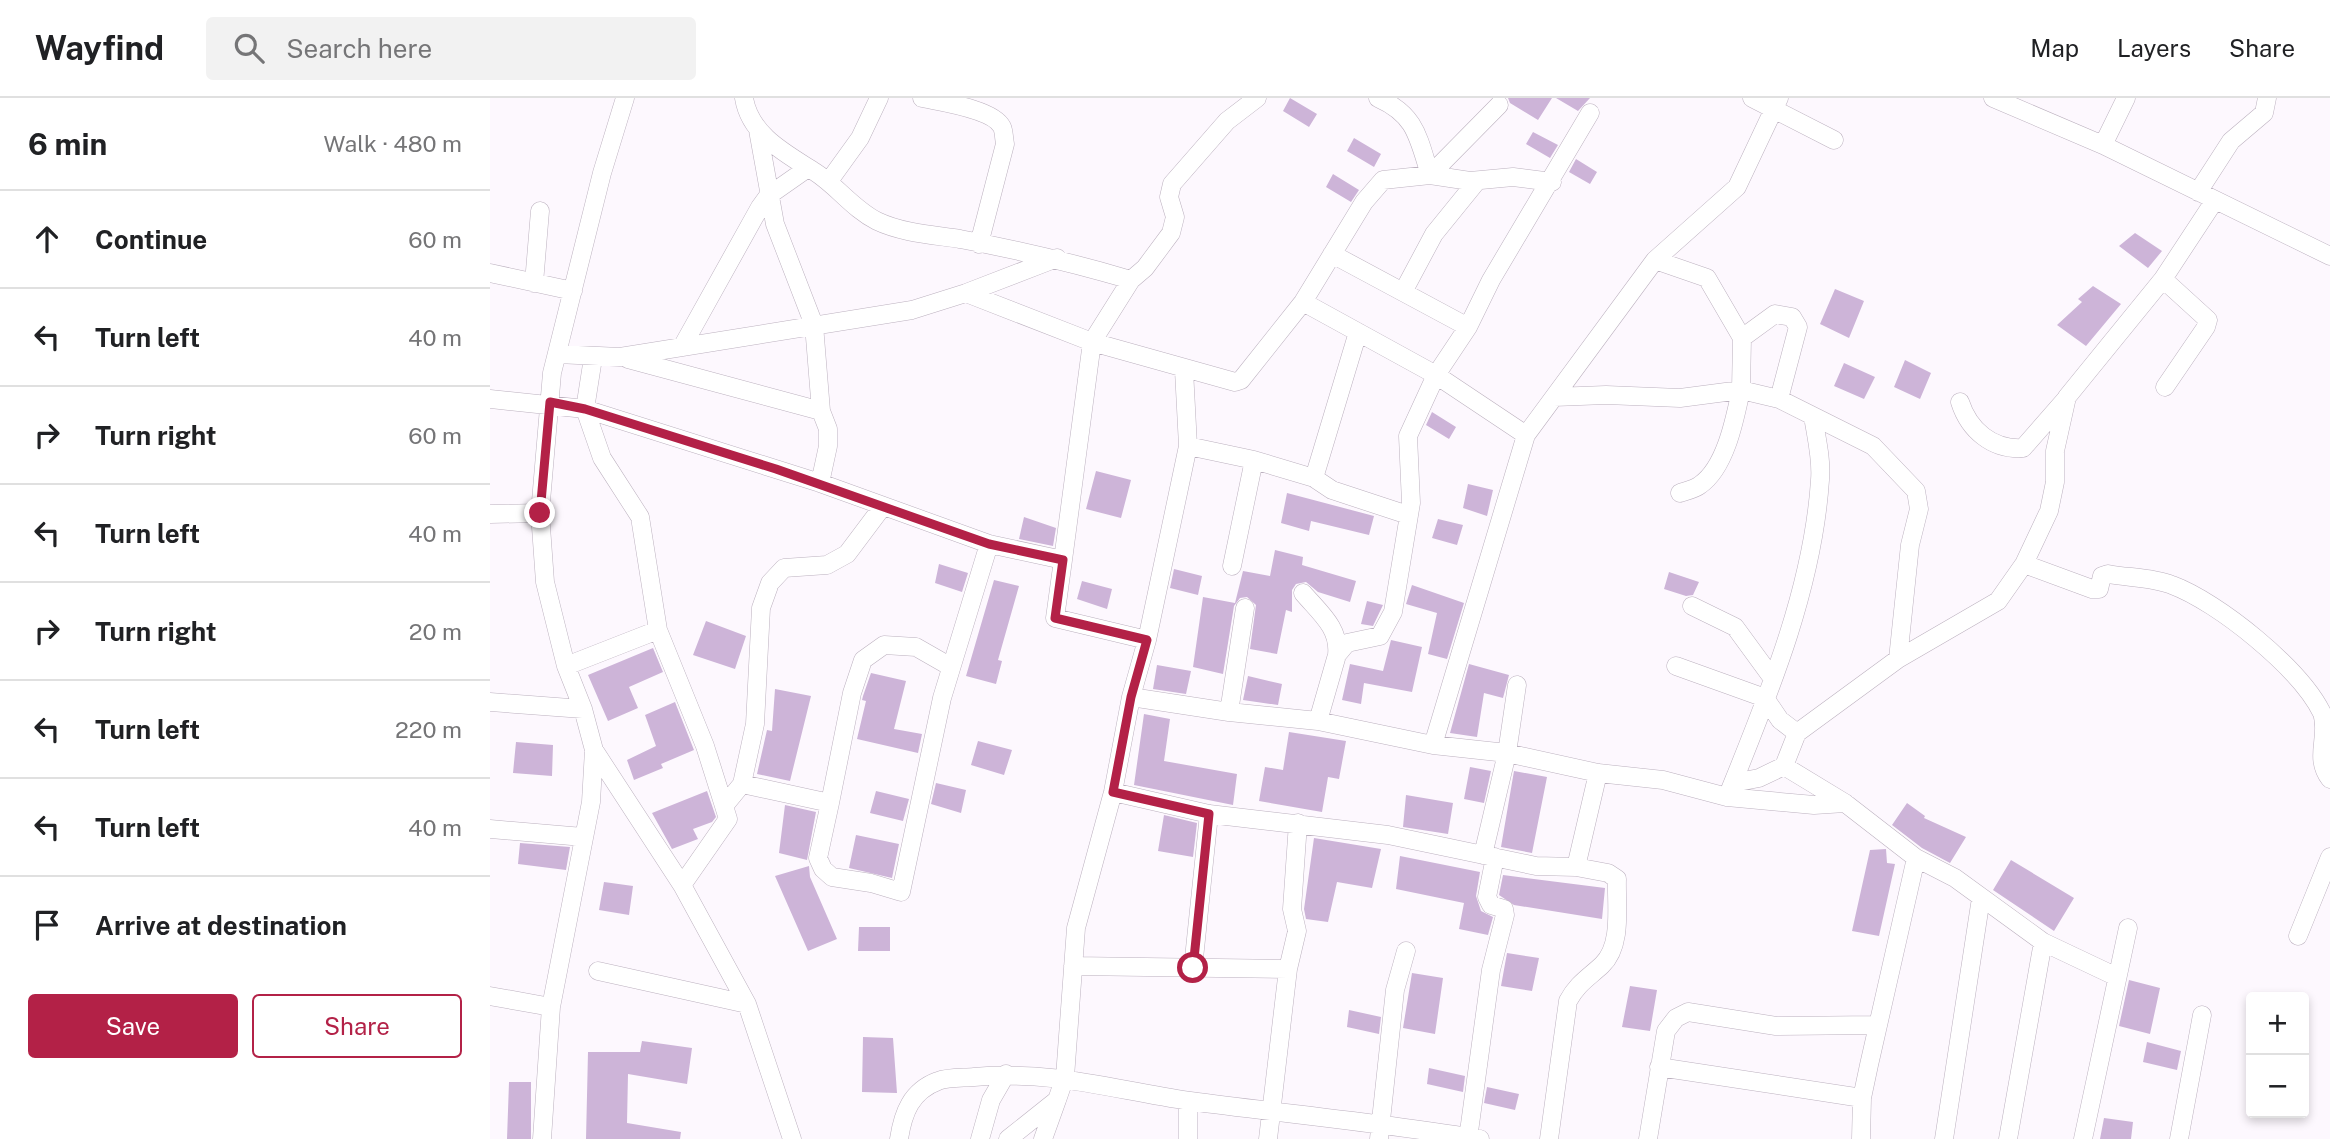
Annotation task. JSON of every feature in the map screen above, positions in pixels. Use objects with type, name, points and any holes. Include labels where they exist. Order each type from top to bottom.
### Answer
[{"type":"street","points":[[625,98],[557,354],[540,513],[545,582],[566,666],[583,709],[594,750],[682,885],[747,1004],[792,1139]]},
{"type":"street","points":[[744,98],[747,112],[758,130],[829,181],[847,200],[877,221],[1057,258],[1131,280]]},
{"type":"street","points":[[829,181],[860,138],[879,98]]},
{"type":"street","points":[[922,98],[973,110],[994,118],[1002,127],[1004,144],[979,244]]},
{"type":"street","points":[[1147,640],[1055,618],[1092,342],[1131,280],[1145,268],[1171,233],[1175,217],[1169,197],[1172,184],[1227,121],[1257,98]]},
{"type":"street","points":[[1378,98],[1397,107],[1412,122],[1430,175]]},
{"type":"street","points":[[1752,98],[1777,104],[1834,140]]},
{"type":"street","points":[[1993,98],[2103,145],[2330,256]]},
{"type":"street","points":[[2103,145],[2126,98]]},
{"type":"street","points":[[1960,402],[1972,428],[1994,443],[2011,449],[2022,448],[2163,279],[2231,141],[2264,113],[2267,98]]},
{"type":"street","points":[[1433,745],[1526,435],[1655,260],[1737,187],[1777,104]]},
{"type":"street","points":[[1430,175],[1499,105]]},
{"type":"street","points":[[1337,655],[1347,643],[1380,636],[1393,612],[1411,490],[1407,461],[1408,436],[1436,375],[1468,327],[1499,266],[1552,182],[1590,113]]},
{"type":"street","points":[[758,130],[768,196],[814,325],[821,411],[828,429],[828,446],[820,483]]},
{"type":"street","points":[[682,347],[768,196],[808,168]]},
{"type":"street","points":[[966,293],[1092,342],[1227,382],[1241,380],[1303,302],[1364,202],[1383,180],[1430,175],[1477,181],[1513,177],[1552,182]]},
{"type":"street","points":[[1403,292],[1434,234],[1477,181]]},
{"type":"street","points":[[534,283],[540,211]]},
{"type":"street","points":[[1332,254],[1468,327]]},
{"type":"street","points":[[557,354],[620,358],[912,310],[966,293],[1057,258]]},
{"type":"street","points":[[1655,260],[1707,278],[1742,338],[1741,390],[1731,435],[1718,462],[1702,484],[1680,494]]},
{"type":"street","points":[[490,273],[573,291]]},
{"type":"street","points":[[2163,279],[2208,320],[2165,387]]},
{"type":"street","points":[[1303,302],[1436,375],[1526,435]]},
{"type":"street","points":[[1742,338],[1775,314],[1792,317],[1798,327],[1779,399]]},
{"type":"street","points":[[1314,478],[1358,332]]},
{"type":"street","points":[[593,358],[585,409],[602,458],[640,517],[658,630],[705,746],[728,819],[720,835],[682,885]]},
{"type":"street","points":[[620,358],[821,411]]},
{"type":"street","points":[[1043,1139],[1065,1077],[1076,928],[1113,792],[1131,697],[1147,640],[1188,446],[1184,370]]},
{"type":"street","points":[[1554,397],[1606,395],[1680,398],[1741,390],[1779,399],[1873,446],[1916,491],[1919,509],[1910,545],[1898,659]]},
{"type":"street","points":[[1730,790],[1784,766],[1797,733],[1898,659],[1998,601],[2025,564],[2049,511],[2055,482],[2054,451],[2067,397]]},
{"type":"street","points":[[490,399],[550,402],[585,409],[820,483],[989,544],[1063,560]]},
{"type":"street","points":[[1730,790],[1773,679],[1810,554],[1821,478],[1813,416]]},
{"type":"street","points":[[1188,446],[1254,460],[1314,478],[1332,491],[1408,515]]},
{"type":"street","points":[[1232,566],[1254,460]]},
{"type":"street","points":[[724,806],[742,784],[755,724],[761,608],[770,583],[784,568],[827,565],[847,554],[883,506]]},
{"type":"street","points":[[490,514],[540,513]]},
{"type":"street","points":[[951,667],[916,647],[884,645],[863,660],[852,693],[818,858],[823,869],[832,877],[901,891],[951,667],[989,544]]},
{"type":"street","points":[[2025,564],[2092,589],[2099,589],[2102,576],[2108,574],[2169,584],[2220,609],[2281,663],[2328,717],[2321,762],[2330,779]]},
{"type":"street","points":[[1303,593],[1333,627],[1339,640],[1318,721]]},
{"type":"street","points":[[1692,606],[1735,627],[1773,679]]},
{"type":"street","points":[[1229,712],[1245,608]]},
{"type":"street","points":[[566,666],[658,630]]},
{"type":"street","points":[[1676,666],[1765,698],[1780,720],[1797,733]]},
{"type":"street","points":[[899,1139],[902,1118],[912,1097],[938,1081],[1006,1074],[1065,1077],[1188,1101],[1270,1110],[1380,1131],[1472,1138],[1491,970],[1504,915],[1504,909],[1491,905],[1487,897],[1489,856],[1517,685]]},
{"type":"street","points":[[1131,697],[1229,712],[1318,721],[1433,745],[1507,753],[1598,773],[1663,780],[1814,805],[1845,803]]},
{"type":"street","points":[[490,702],[583,709]]},
{"type":"street","points":[[542,1139],[551,1007],[591,802],[594,750]]},
{"type":"street","points":[[1784,766],[1845,803],[1916,858],[1955,878],[2043,942],[2117,977]]},
{"type":"street","points":[[1576,867],[1598,773]]},
{"type":"street","points":[[742,784],[830,803]]},
{"type":"street","points":[[1113,792],[1209,814],[1388,835],[1536,866],[1576,867],[1608,873],[1617,879],[1615,940],[1604,963],[1577,984],[1568,1001],[1549,1139]]},
{"type":"street","points":[[1193,968],[1209,814]]},
{"type":"street","points":[[1268,1139],[1288,969],[1297,931],[1292,909],[1298,823]]},
{"type":"street","points":[[490,829],[583,837]]},
{"type":"street","points":[[2298,936],[2330,857]]},
{"type":"street","points":[[1861,1139],[1862,1098],[1916,858]]},
{"type":"street","points":[[1944,1139],[1981,898]]},
{"type":"street","points":[[2083,1139],[2127,928]]},
{"type":"street","points":[[2008,1139],[2043,942]]},
{"type":"street","points":[[1380,1131],[1395,989],[1406,951]]},
{"type":"street","points":[[1073,966],[1288,969]]},
{"type":"street","points":[[598,971],[747,1004]]},
{"type":"street","points":[[490,996],[551,1007]]},
{"type":"street","points":[[1648,1139],[1666,1031],[1676,1018],[1688,1012],[1776,1026],[1877,1025]]},
{"type":"street","points":[[2179,1139],[2202,1015]]},
{"type":"street","points":[[1659,1067],[1862,1098]]},
{"type":"street","points":[[980,1139],[991,1100],[1006,1074]]},
{"type":"street","points":[[1008,1139],[1057,1100]]},
{"type":"street","points":[[1188,1101],[1188,1139]]},
{"type":"building","points":[[1290,98],[1317,114],[1309,127],[1283,111]]},
{"type":"building","points":[[1508,98],[1552,98],[1538,120],[1510,103]]},
{"type":"building","points":[[1556,98],[1590,98],[1578,111]]},
{"type":"building","points":[[1533,132],[1558,145],[1550,158],[1526,144]]},
{"type":"building","points":[[1354,138],[1381,154],[1374,167],[1347,151]]},
{"type":"building","points":[[1576,159],[1597,172],[1590,184],[1569,172]]},
{"type":"building","points":[[1333,174],[1359,190],[1351,202],[1326,187]]},
{"type":"building","points":[[2135,233],[2162,251],[2148,268],[2119,246]]},
{"type":"building","points":[[2093,286],[2121,304],[2086,346],[2057,325],[2082,302],[2078,299]]},
{"type":"building","points":[[1835,289],[1864,301],[1849,338],[1820,324]]},
{"type":"building","points":[[1905,360],[1931,373],[1920,399],[1894,387]]},
{"type":"building","points":[[1844,363],[1875,377],[1864,399],[1834,386]]},
{"type":"building","points":[[1432,412],[1456,427],[1449,439],[1426,425]]},
{"type":"building","points":[[1096,471],[1131,480],[1121,518],[1086,509]]},
{"type":"building","points":[[1468,484],[1493,490],[1487,516],[1463,508]]},
{"type":"building","points":[[1287,493],[1374,516],[1369,535],[1311,521],[1309,531],[1281,523]]},
{"type":"building","points":[[1024,517],[1056,528],[1053,546],[1019,539]]},
{"type":"building","points":[[1438,519],[1463,525],[1457,545],[1432,538]]},
{"type":"building","points":[[1275,550],[1303,557],[1302,565],[1356,581],[1350,602],[1318,592],[1306,582],[1296,584],[1292,590],[1292,612],[1286,610],[1277,654],[1250,649],[1256,605],[1247,597],[1240,598],[1234,606],[1223,674],[1193,667],[1203,597],[1235,603],[1243,571],[1270,576]]},
{"type":"building","points":[[939,564],[968,573],[962,592],[935,583]]},
{"type":"building","points":[[1174,569],[1202,576],[1198,595],[1170,588]]},
{"type":"building","points":[[1669,572],[1699,582],[1693,595],[1686,596],[1664,589]]},
{"type":"building","points":[[994,580],[1019,586],[998,660],[1002,661],[996,684],[966,676]]},
{"type":"building","points":[[1082,581],[1112,589],[1107,609],[1077,599]]},
{"type":"building","points":[[1412,585],[1464,603],[1447,659],[1428,654],[1437,613],[1406,604]]},
{"type":"building","points":[[1367,601],[1383,605],[1373,626],[1361,624]]},
{"type":"building","points":[[706,621],[746,636],[735,669],[693,655]]},
{"type":"building","points":[[1391,640],[1422,647],[1412,692],[1364,683],[1361,704],[1342,700],[1350,664],[1383,671]]},
{"type":"building","points":[[653,648],[663,672],[629,687],[638,708],[608,721],[588,675]]},
{"type":"building","points":[[1469,664],[1509,675],[1503,698],[1484,693],[1477,737],[1450,733]]},
{"type":"building","points":[[1157,665],[1191,671],[1186,694],[1153,689]]},
{"type":"building","points":[[871,673],[906,681],[894,729],[922,734],[918,753],[857,739],[866,701],[862,700]]},
{"type":"building","points":[[1248,676],[1282,684],[1278,705],[1243,700]]},
{"type":"building","points":[[775,689],[811,696],[790,781],[757,774],[767,730],[772,731]]},
{"type":"building","points":[[675,702],[694,750],[661,764],[663,768],[634,780],[627,760],[656,746],[645,715]]},
{"type":"building","points":[[1144,714],[1170,719],[1164,761],[1237,774],[1233,805],[1134,785]]},
{"type":"building","points":[[1289,732],[1346,741],[1339,779],[1328,777],[1322,812],[1259,801],[1265,767],[1283,770]]},
{"type":"building","points":[[978,741],[1012,750],[1004,775],[971,765]]},
{"type":"building","points":[[516,742],[553,745],[552,776],[513,773]]},
{"type":"building","points":[[1470,767],[1491,771],[1484,803],[1464,799]]},
{"type":"building","points":[[1514,771],[1547,777],[1532,853],[1501,847]]},
{"type":"building","points":[[936,783],[966,790],[961,813],[931,804]]},
{"type":"building","points":[[707,791],[716,817],[712,822],[693,829],[698,839],[672,849],[652,813]]},
{"type":"building","points":[[876,791],[909,799],[903,821],[870,813]]},
{"type":"building","points":[[1406,795],[1453,803],[1448,834],[1403,827]]},
{"type":"building","points":[[1907,803],[1925,816],[1924,818],[1966,837],[1950,863],[1922,848],[1892,825]]},
{"type":"building","points":[[785,805],[816,812],[807,860],[779,853]]},
{"type":"building","points":[[1164,815],[1197,823],[1193,857],[1158,851]]},
{"type":"building","points":[[856,835],[899,844],[892,878],[849,868]]},
{"type":"building","points":[[1314,838],[1381,849],[1372,888],[1337,882],[1328,922],[1306,919],[1304,909]]},
{"type":"building","points":[[520,843],[570,847],[566,870],[518,864]]},
{"type":"building","points":[[1886,849],[1887,863],[1895,864],[1879,936],[1852,931],[1870,850]]},
{"type":"building","points":[[1400,856],[1480,872],[1476,896],[1481,911],[1493,917],[1488,935],[1459,929],[1464,903],[1396,889]]},
{"type":"building","points":[[2011,860],[2074,898],[2054,931],[1993,890]]},
{"type":"building","points":[[809,866],[810,877],[837,939],[808,951],[775,876]]},
{"type":"building","points":[[1503,875],[1605,888],[1602,919],[1514,905],[1499,895]]},
{"type":"building","points":[[604,882],[633,886],[629,915],[599,910]]},
{"type":"building","points":[[859,927],[890,927],[890,951],[858,951]]},
{"type":"building","points":[[1507,953],[1539,958],[1532,991],[1501,986]]},
{"type":"building","points":[[1412,973],[1443,978],[1435,1034],[1403,1028]]},
{"type":"building","points":[[2129,980],[2160,988],[2150,1034],[2119,1026]]},
{"type":"building","points":[[1630,986],[1657,990],[1650,1031],[1622,1027]]},
{"type":"building","points":[[1349,1010],[1381,1017],[1379,1034],[1347,1027]]},
{"type":"building","points":[[863,1037],[893,1038],[897,1093],[862,1092]]},
{"type":"building","points":[[642,1041],[692,1048],[687,1084],[628,1074],[627,1123],[681,1132],[680,1139],[586,1139],[588,1052],[640,1052]]},
{"type":"building","points":[[2147,1042],[2181,1051],[2177,1070],[2143,1062]]},
{"type":"building","points":[[1429,1068],[1465,1076],[1463,1092],[1427,1084]]},
{"type":"building","points":[[509,1082],[531,1082],[531,1139],[507,1139]]},
{"type":"building","points":[[1487,1087],[1519,1094],[1515,1110],[1484,1103]]},
{"type":"building","points":[[2104,1118],[2133,1122],[2131,1139],[2100,1139]]},
{"type":"route","points":[[540,513],[546,471],[550,402],[585,409],[776,469],[989,544],[1063,560],[1055,618],[1147,640],[1131,697],[1113,792],[1209,814],[1193,968]]}]
